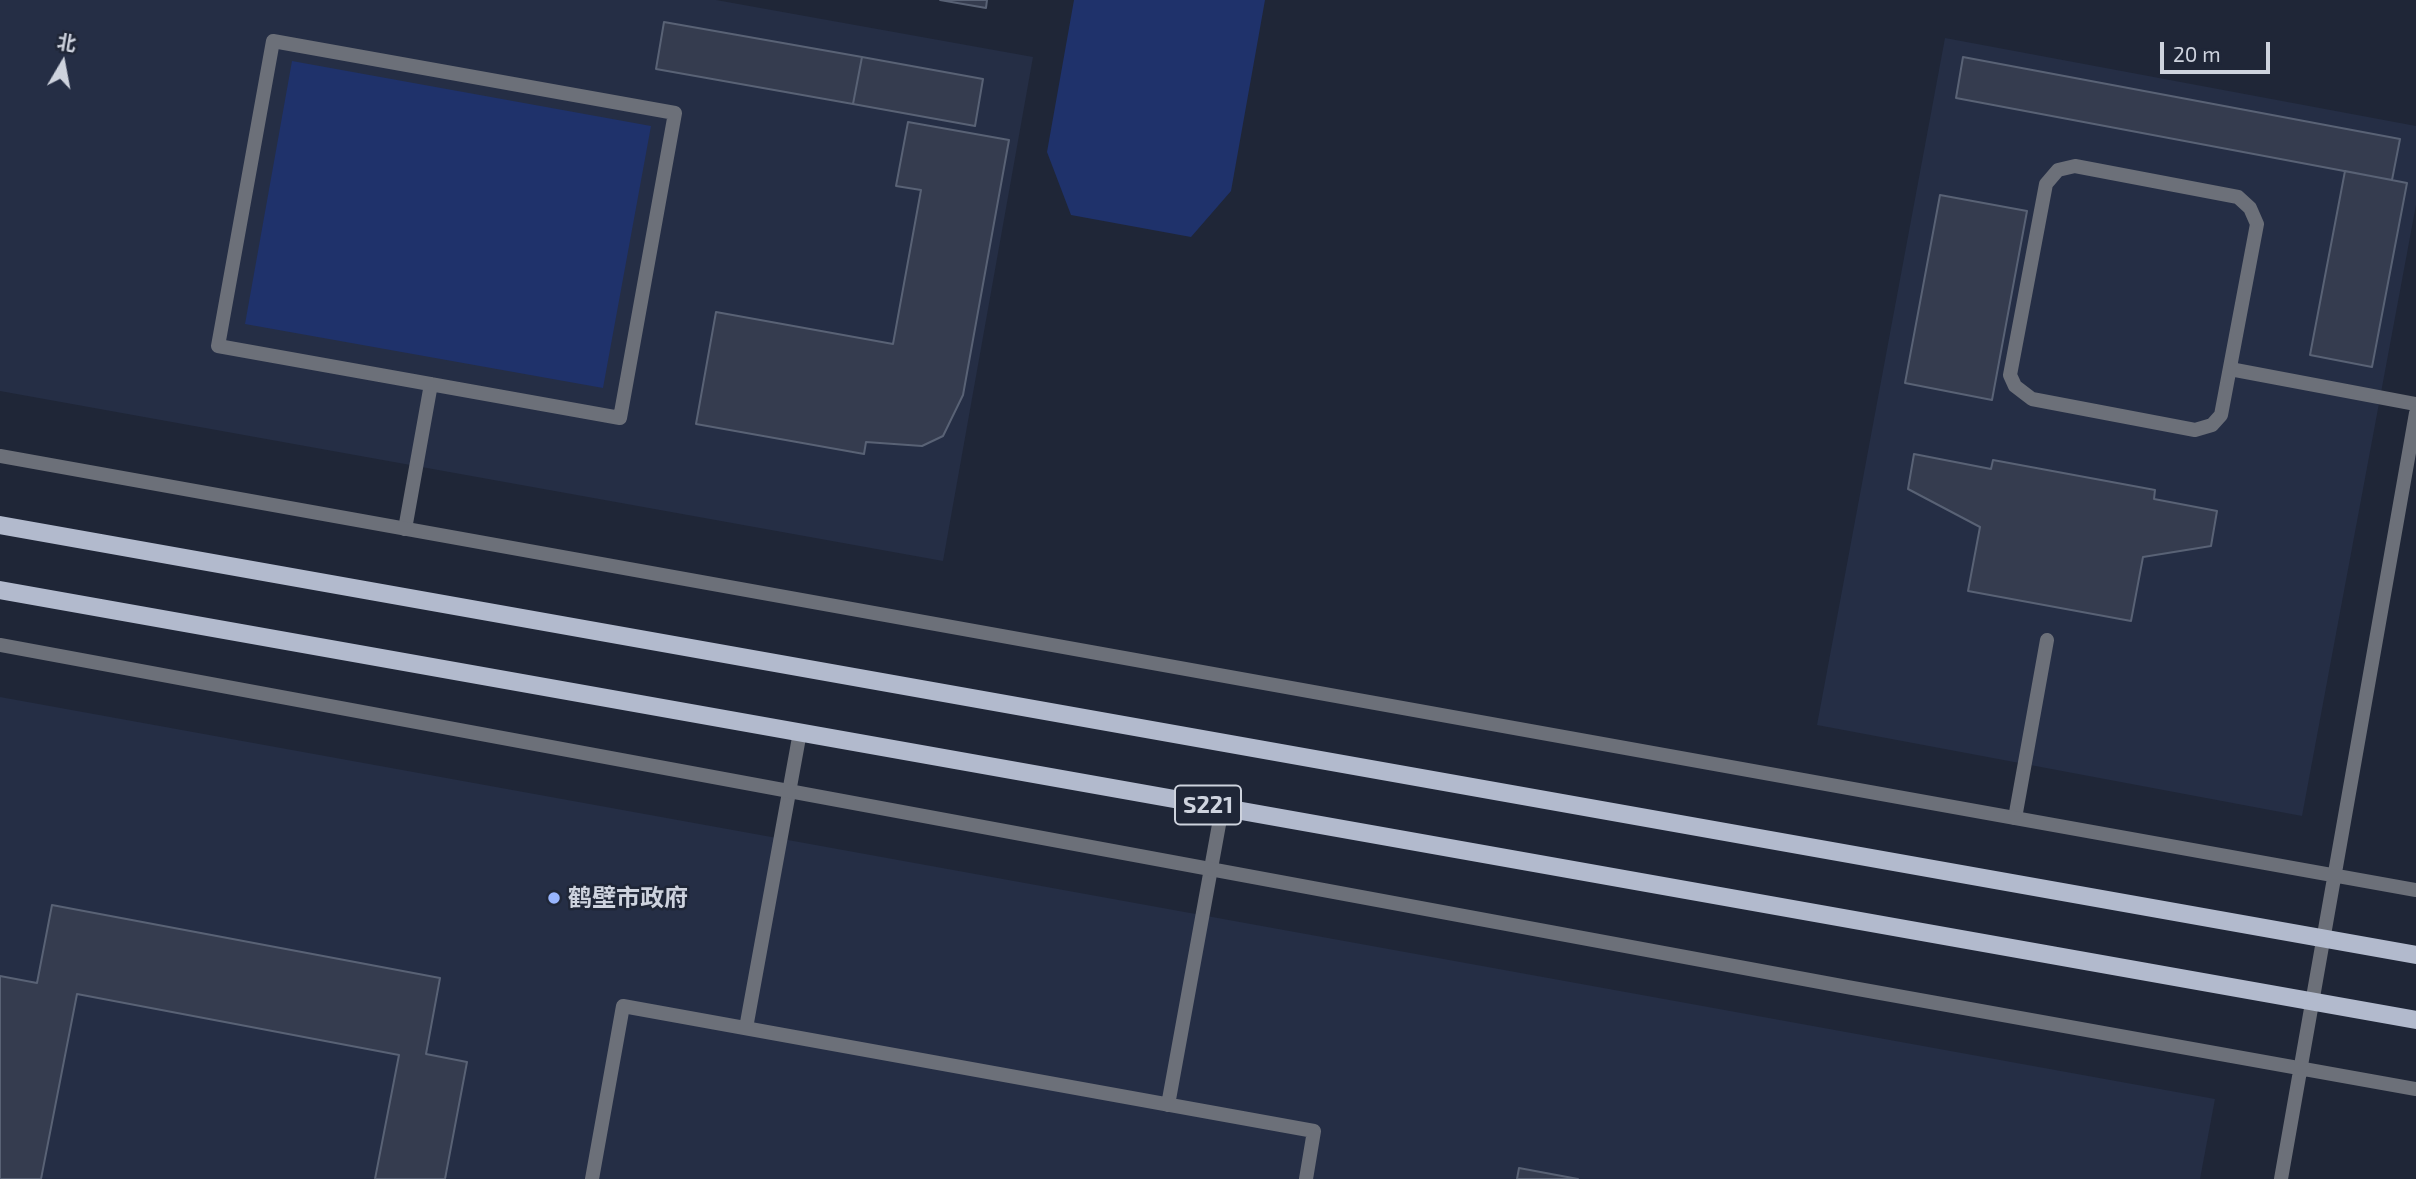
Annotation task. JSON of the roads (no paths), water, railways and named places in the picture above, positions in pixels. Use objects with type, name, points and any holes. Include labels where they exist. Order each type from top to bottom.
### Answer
[{"type":"main road","points":[[0,525],[2416,955]]},
{"type":"main road","name":"S221","points":[[0,590],[2416,1020]]},
{"type":"street","points":[[273,41],[675,113],[620,418],[431,384],[218,346],[273,41]]},
{"type":"street","points":[[2076,166],[2238,197],[2250,208],[2257,224],[2230,369],[2221,415],[2212,425],[2195,430],[2032,399],[2015,386],[2010,375],[2046,184],[2058,170],[2076,166]]},
{"type":"street","points":[[2230,369],[2416,404]]},
{"type":"street","points":[[405,529],[431,384]]},
{"type":"street","points":[[2281,1179],[2416,412]]},
{"type":"street","points":[[0,456],[2416,890]]},
{"type":"street","points":[[2015,818],[2047,640]]},
{"type":"street","points":[[0,645],[2416,1089]]},
{"type":"street","points":[[747,1028],[800,732]]},
{"type":"street","points":[[1168,1105],[1222,808]]},
{"type":"street","points":[[592,1179],[623,1006],[1314,1131],[1306,1179]]},
{"type":"place","name":"鹤壁市政府","points":[[554,898]]}]
